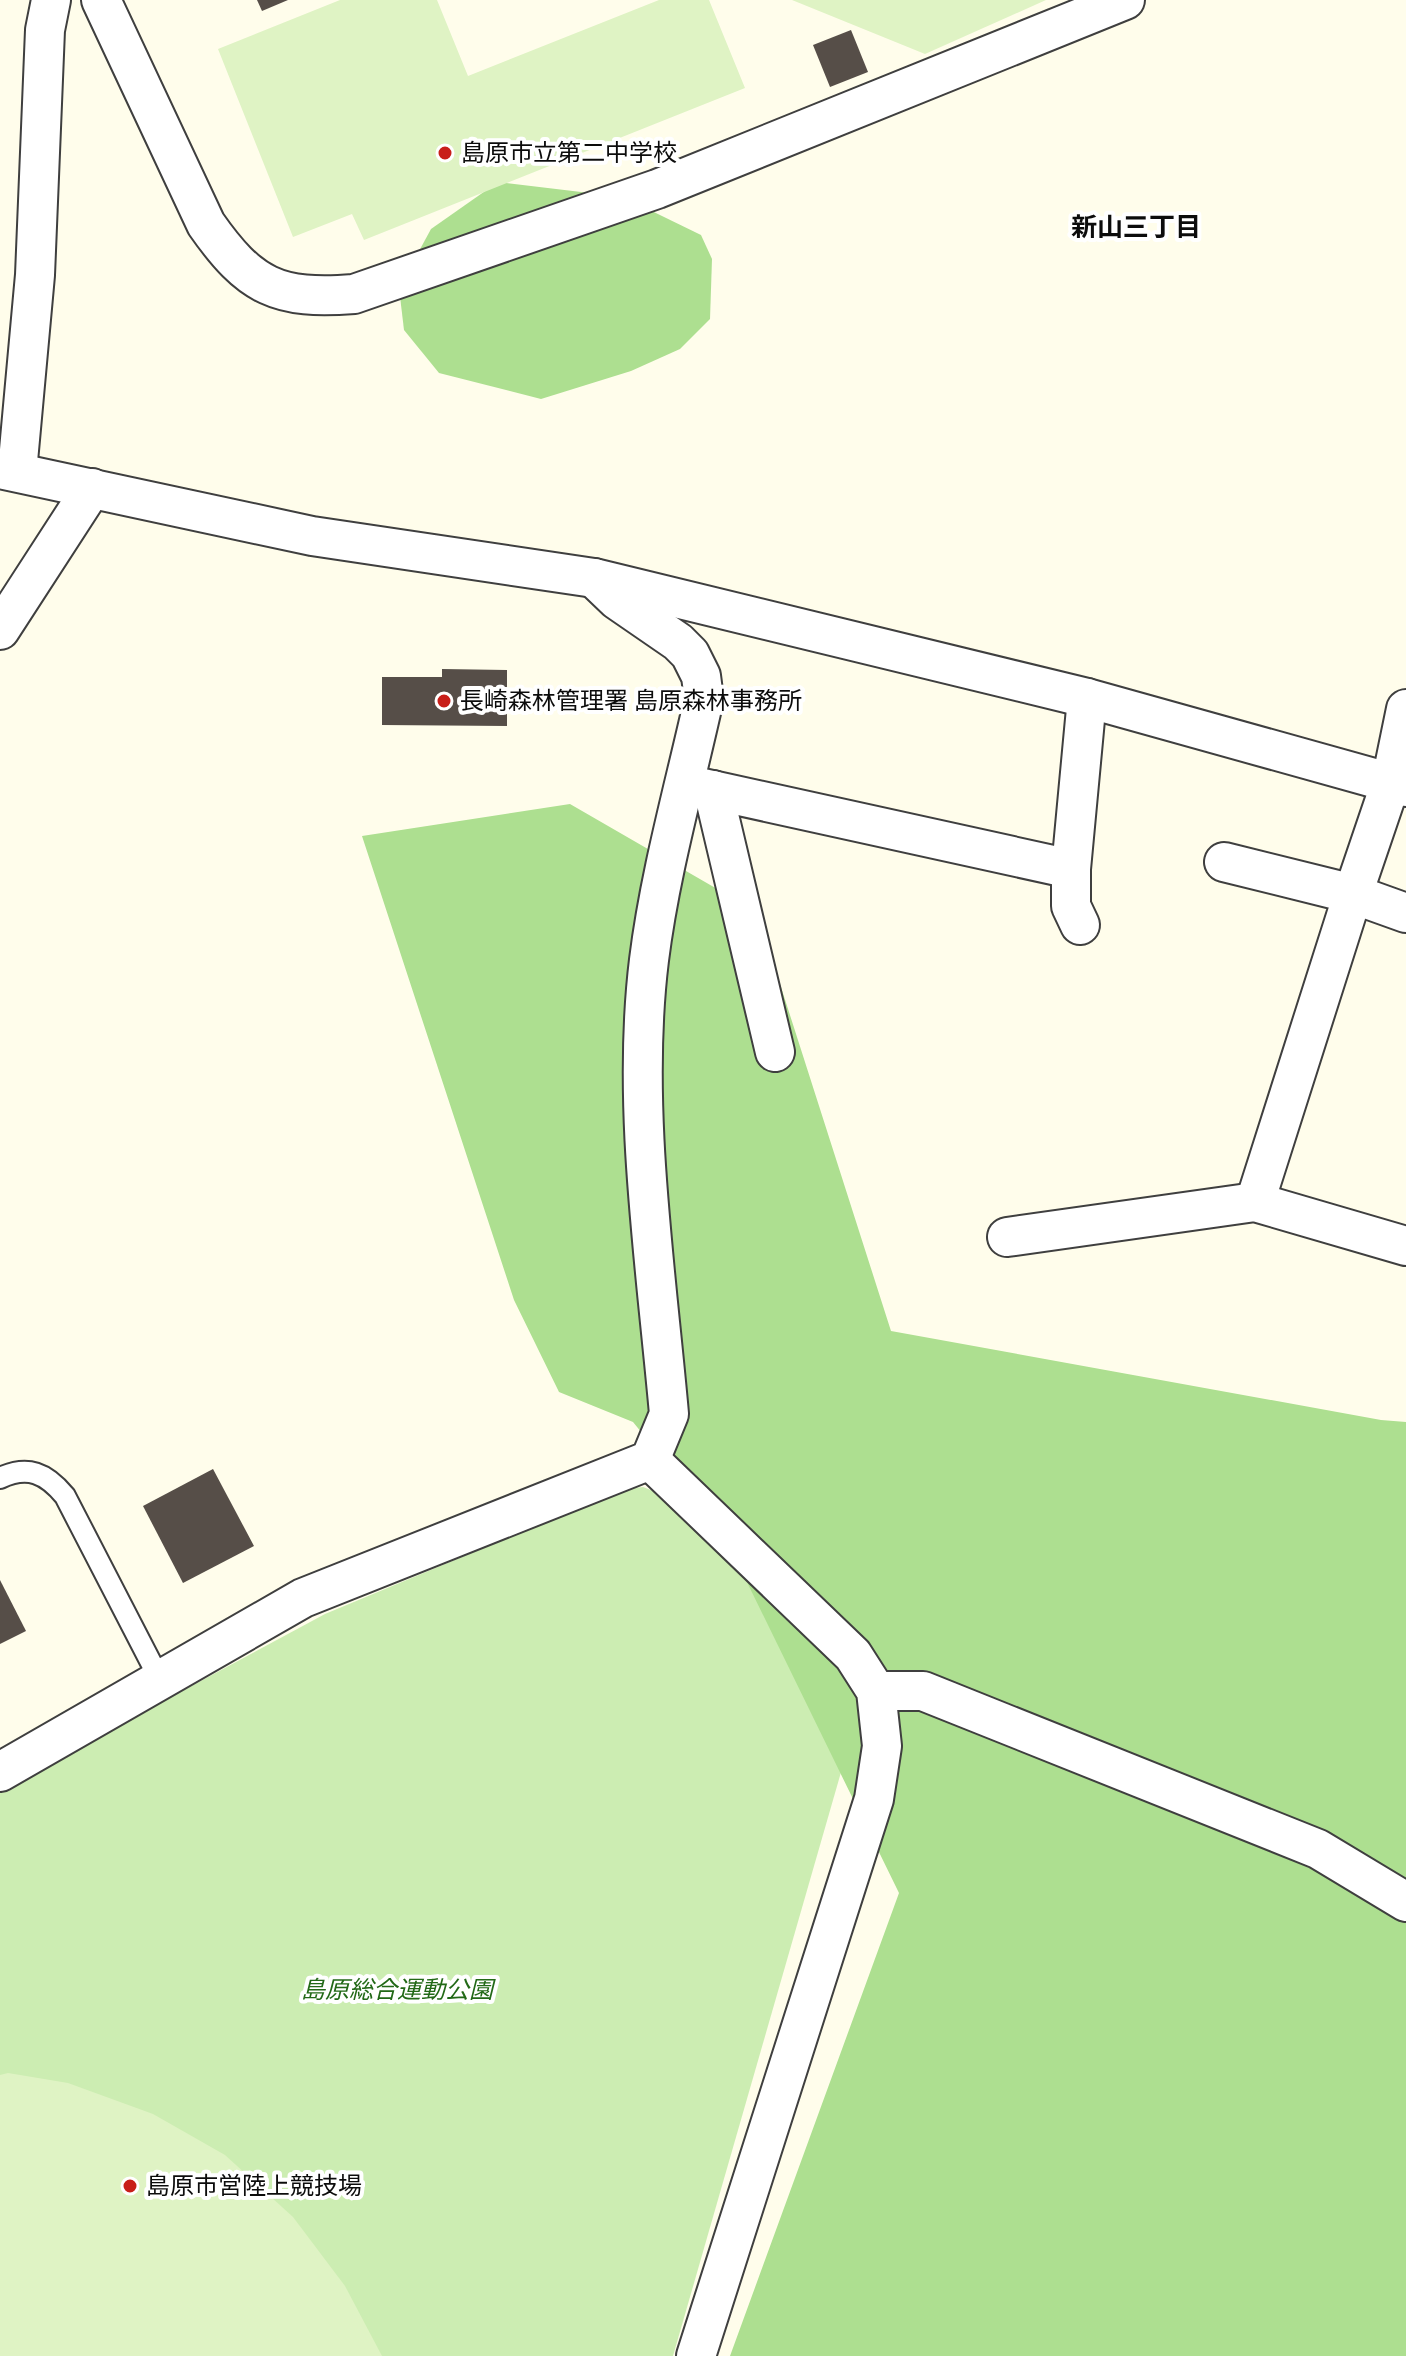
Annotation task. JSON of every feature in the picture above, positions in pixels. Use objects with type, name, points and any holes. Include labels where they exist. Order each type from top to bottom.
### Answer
[{"type":"street","points":[[51,0],[45,30],[35,275],[9,470],[312,536],[594,578],[1087,698],[1398,785]]},
{"type":"street","points":[[101,0],[206,224],[228,256],[256,280],[289,293],[319,297],[354,294],[657,189],[1125,0]]},
{"type":"street","points":[[0,630],[92,488]]},
{"type":"street","points":[[0,1772],[303,1598],[650,1460],[669,1414],[642,1103],[649,962],[658,905],[699,787],[704,699],[701,676],[690,654],[678,642],[617,600],[594,578]]},
{"type":"street","points":[[1080,925],[1071,906],[1071,869],[1087,698]]},
{"type":"street","points":[[1255,1202],[1353,894],[1398,785],[1406,709]]},
{"type":"street","points":[[699,787],[1071,869]]},
{"type":"street","points":[[699,787],[775,1052]]},
{"type":"street","points":[[1224,862],[1353,894],[1406,913]]},
{"type":"street","points":[[1007,1237],[1255,1202],[1406,1246]]},
{"type":"street","points":[[650,1460],[853,1655],[876,1691],[882,1746],[874,1799],[696,2356]]},
{"type":"street","points":[[876,1691],[923,1691],[1172,1790],[1318,1849],[1406,1902]]},
{"type":"lane","points":[[0,1478],[30,1470],[54,1482],[65,1496],[160,1680]]},
{"type":"green space","points":[[340,0],[437,0],[468,76],[659,0],[709,0],[745,88],[364,240],[352,214],[293,237],[218,49]]},
{"type":"green space","points":[[792,0],[1046,0],[925,54]]},
{"type":"green space","points":[[498,182],[623,197],[701,235],[712,259],[710,319],[680,349],[631,371],[541,399],[439,373],[404,330],[399,288],[431,229]]},
{"type":"green space","points":[[570,804],[757,912],[891,1331],[1406,1422],[1406,2356],[730,2356],[899,1893],[722,1531],[633,1422],[559,1392],[514,1300],[362,836]]},
{"type":"green space","name":"島原総合運動公園","points":[[643,1487],[664,1495],[850,1669],[850,1741],[673,2356],[0,2356],[0,1789],[325,1614],[625,1489]]},
{"type":"green space","name":"島原市営陸上競技場","points":[[8,2073],[68,2083],[153,2114],[225,2155],[293,2217],[345,2286],[382,2356],[0,2356],[0,2075]]},
{"type":"building","points":[[257,0],[288,0],[262,11]]},
{"type":"building","points":[[851,30],[868,72],[830,87],[813,45]]},
{"type":"building","name":"長崎森林管理署 島原森林事務所","points":[[442,669],[507,670],[507,726],[382,725],[382,677],[442,677]]},
{"type":"building","points":[[213,1469],[254,1546],[183,1583],[143,1506]]},
{"type":"building","points":[[0,1580],[26,1631],[0,1644]]},
{"type":"place","name":"島原市立第二中学校","points":[[445,153]]},
{"type":"place","name":"長崎森林管理署 島原森林事務所","points":[[444,701]]},
{"type":"place","name":"島原市営陸上競技場","points":[[130,2186]]},
{"type":"district","name":"新山三丁目","points":[[1136,227]]}]
